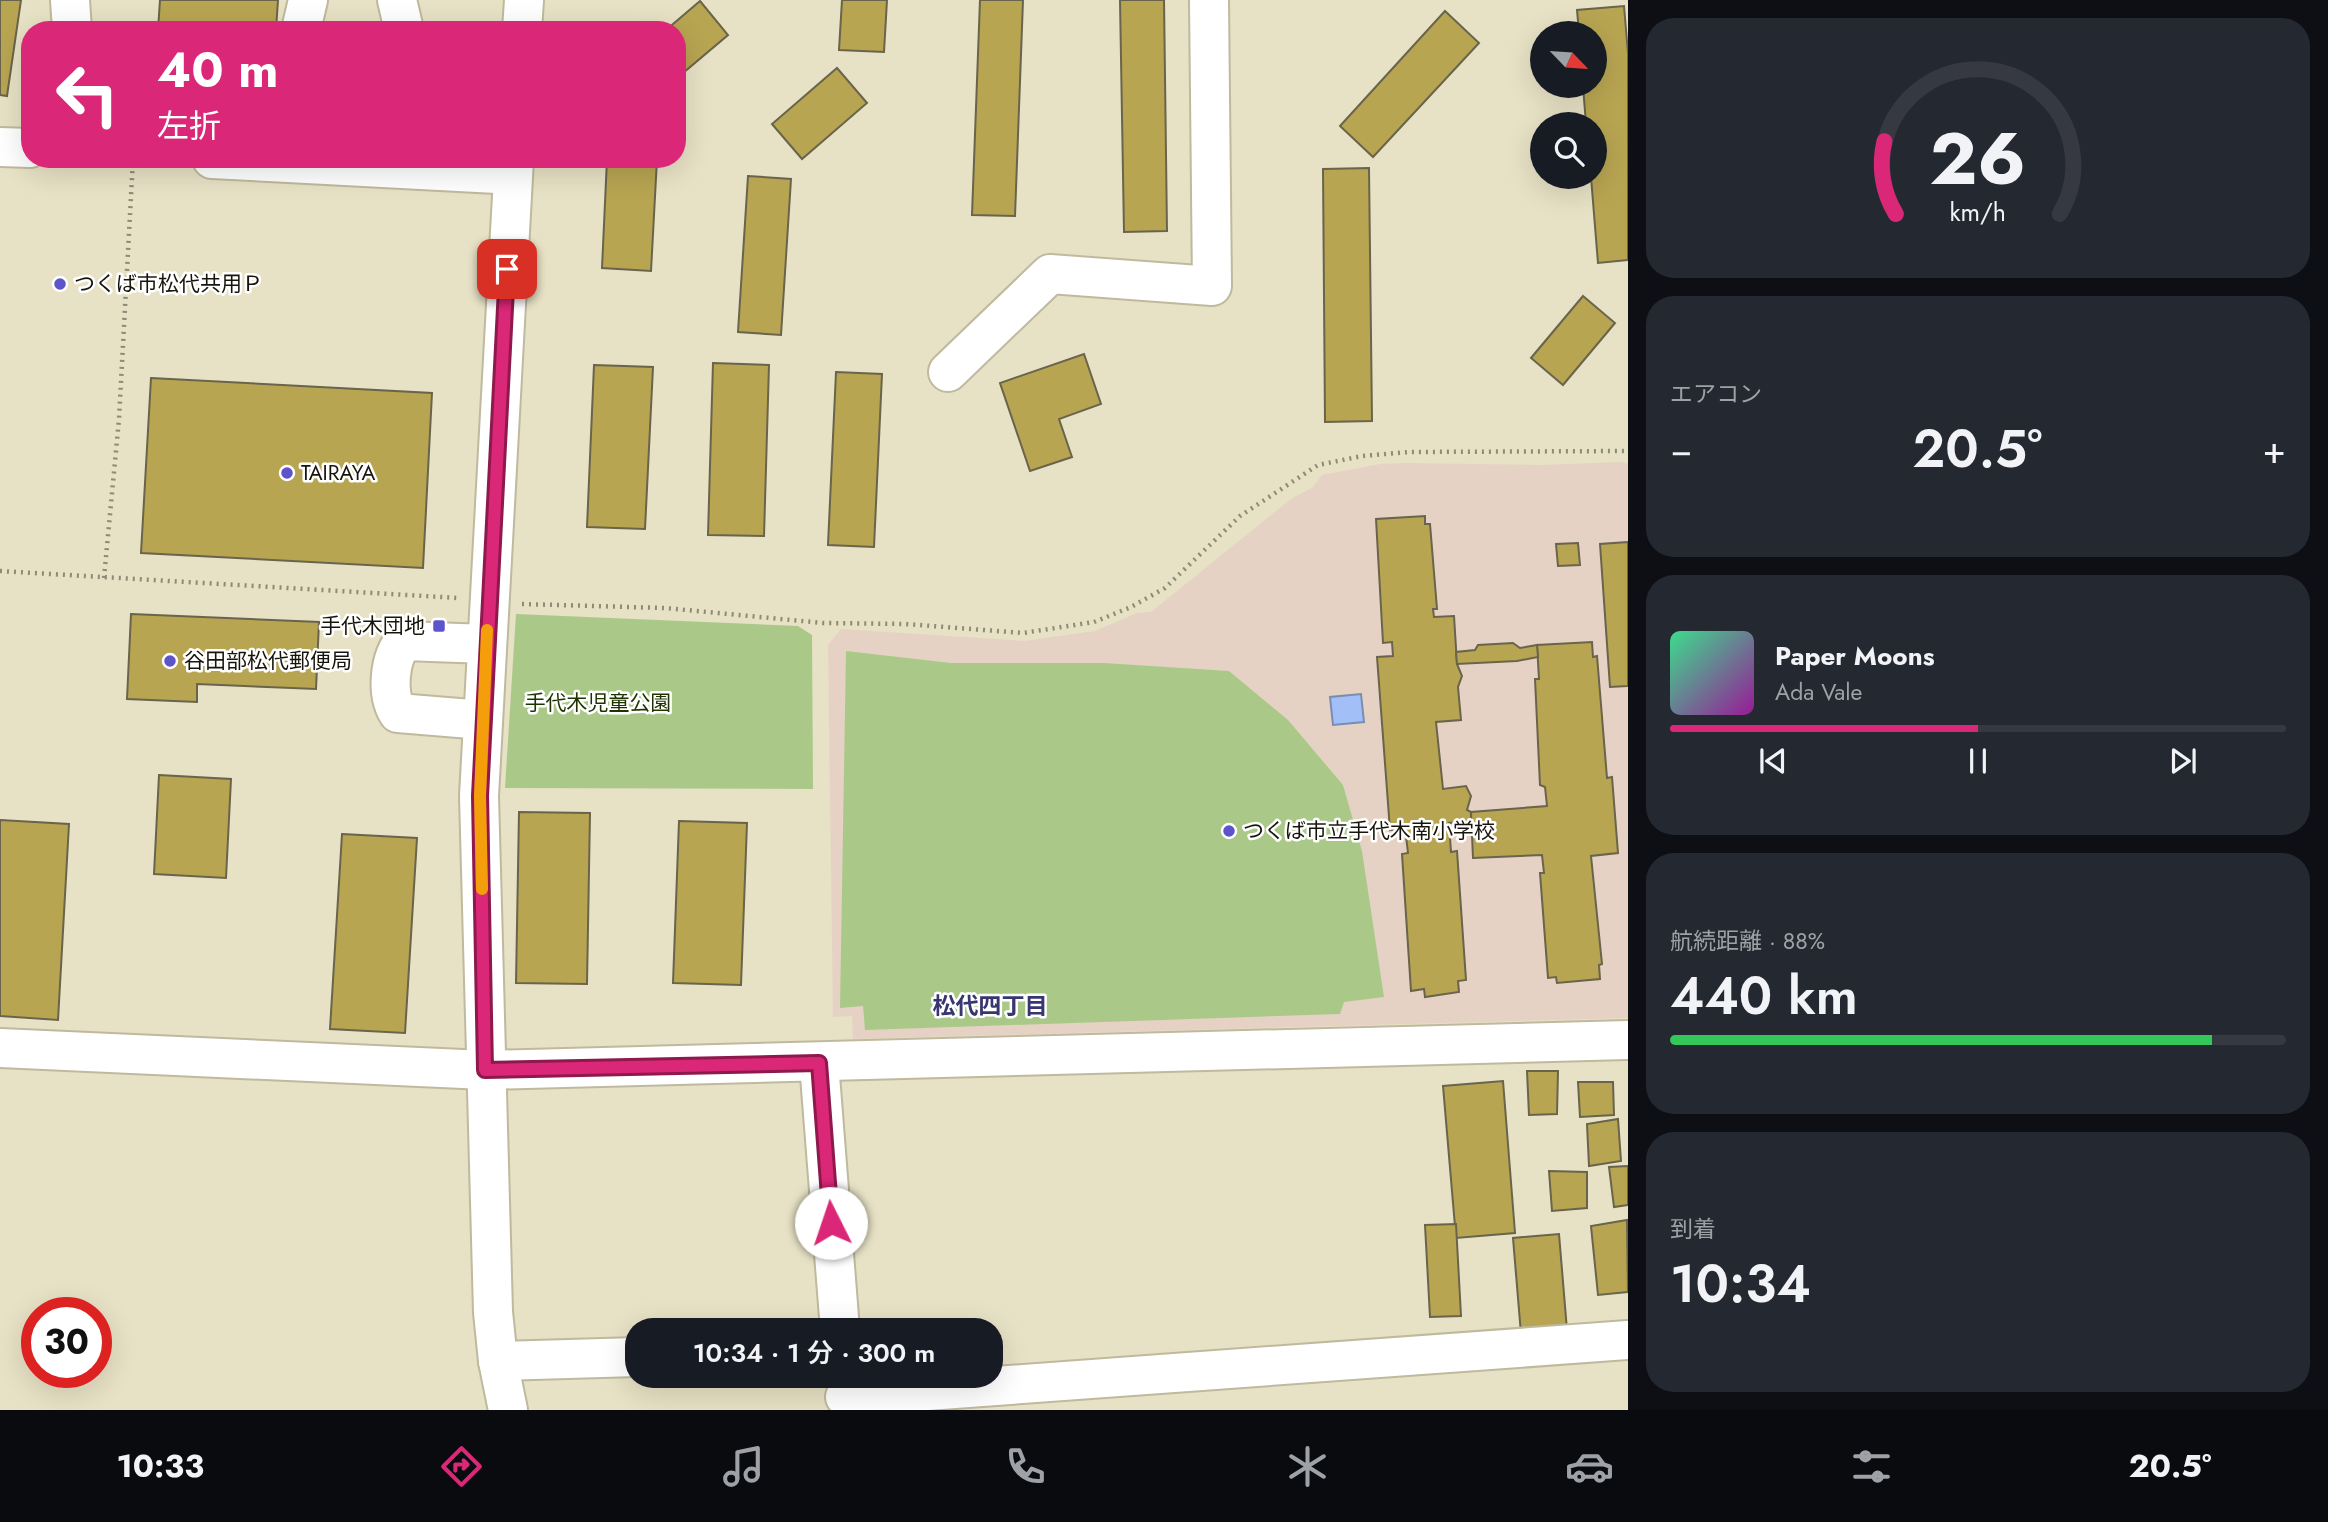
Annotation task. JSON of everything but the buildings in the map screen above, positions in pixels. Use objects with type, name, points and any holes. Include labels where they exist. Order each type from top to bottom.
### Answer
[{"type":"street","points":[[70,0],[71,21]]},
{"type":"street","points":[[303,21],[309,0]]},
{"type":"street","points":[[397,0],[402,21]]},
{"type":"street","points":[[523,21],[524,0]]},
{"type":"street","points":[[948,372],[1050,274],[1212,286],[1209,0]]},
{"type":"street","points":[[0,147],[21,148]]},
{"type":"street","points":[[508,1410],[498,1361],[493,1312],[480,796],[513,168]]},
{"type":"street","points":[[483,720],[398,713],[391,701],[394,652],[404,641],[487,644]]},
{"type":"street","points":[[0,1048],[485,1070],[1628,1040]]},
{"type":"street","points":[[819,1063],[839,1318]]},
{"type":"street","points":[[845,1394],[1628,1340]]},
{"type":"street","points":[[498,1361],[625,1357]]},
{"type":"path","points":[[104,578],[119,419],[133,168]]},
{"type":"path","points":[[0,571],[664,608],[823,623],[906,624],[1023,632],[1094,622],[1131,607],[1165,588],[1240,516],[1318,465],[1362,456],[1409,452],[1628,451]]},
{"type":"shaded area","name":"つくば市立手代木南小学校","points":[[1380,464],[1541,465],[1628,464],[1628,1018],[853,1039],[852,1016],[833,1017],[828,645],[841,629],[1024,641],[1095,631],[1137,613],[1151,612],[1291,499],[1313,487],[1322,475]]},
{"type":"green space","name":"手代木児童公園","points":[[516,614],[798,626],[812,635],[813,789],[505,788]]},
{"type":"green space","points":[[846,651],[951,663],[1104,663],[1229,671],[1288,720],[1343,785],[1362,851],[1384,997],[1344,1002],[1340,1014],[865,1030],[863,1006],[840,1008]]},
{"type":"water","points":[[1361,694],[1364,722],[1333,725],[1330,697]]},
{"type":"slow traffic","points":[[482,889],[480,796],[487,630]]},
{"type":"place","name":"つくば市松代共用Ｐ","points":[[60,284]]},
{"type":"place","name":"TAIRAYA","points":[[287,473]]},
{"type":"place","name":"手代木団地","points":[[439,626]]},
{"type":"place","name":"谷田部松代郵便局","points":[[170,661]]},
{"type":"place","name":"つくば市立手代木南小学校","points":[[1229,831]]},
{"type":"district","name":"松代四丁目","points":[[990,1006]]},
{"type":"route","points":[[507,269],[480,796],[485,1070],[819,1063],[831,1223]]}]
